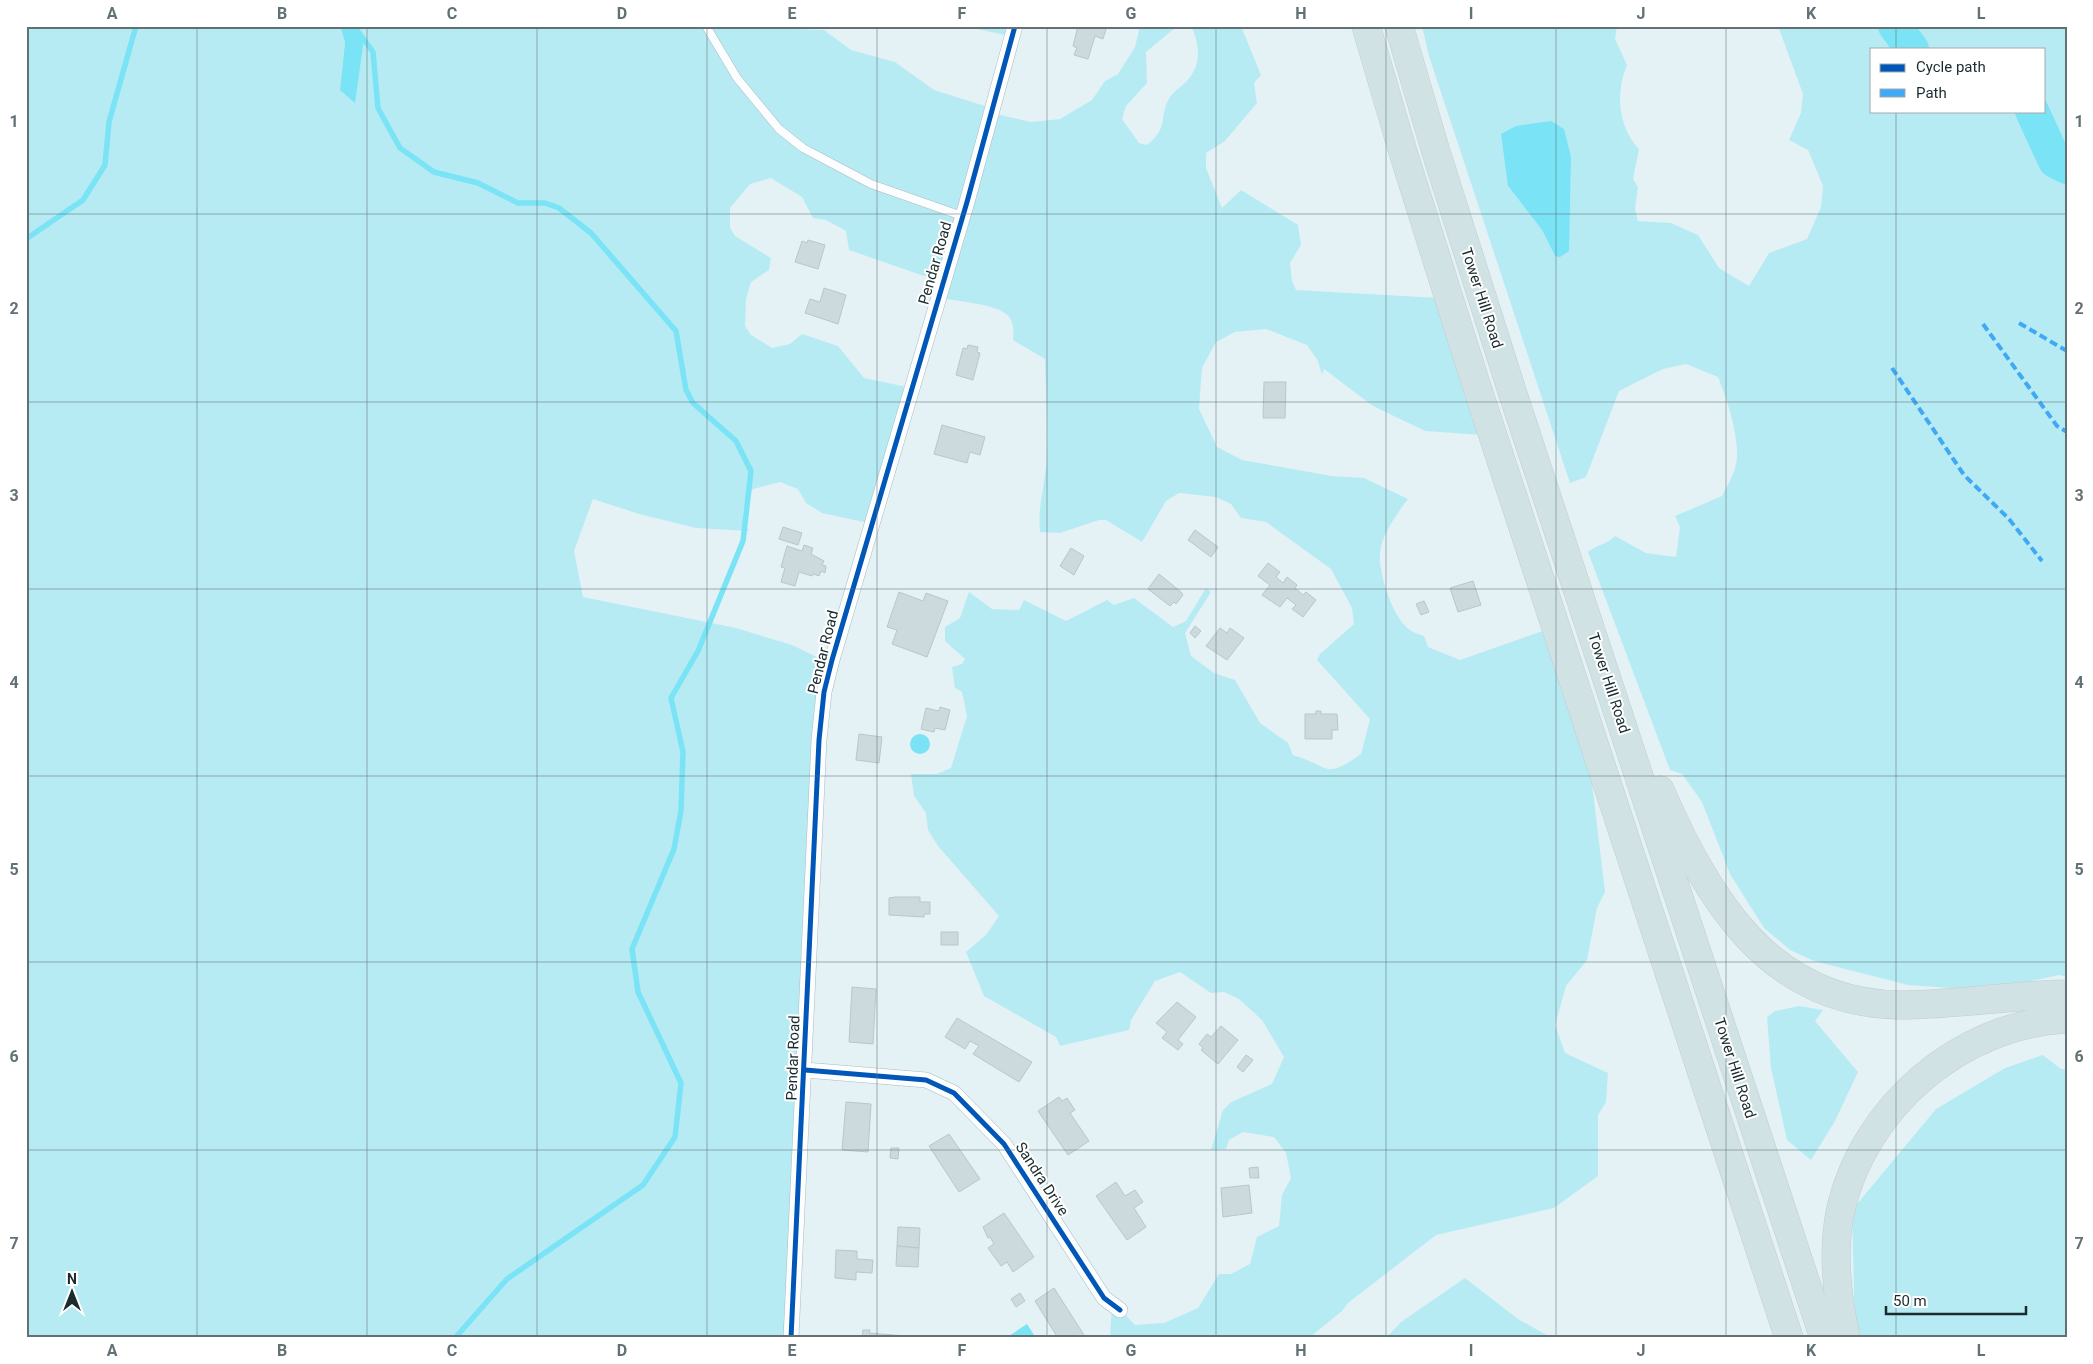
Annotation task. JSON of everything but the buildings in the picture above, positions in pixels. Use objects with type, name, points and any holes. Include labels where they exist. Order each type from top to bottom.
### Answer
[{"type":"highway","name":"Tower Hill Road","points":[[1366,26],[1406,161],[1470,362],[1789,1338]]},
{"type":"highway","name":"Tower Hill Road","points":[[1399,26],[1454,211],[1824,1338]]},
{"type":"highway","points":[[1595,640],[1672,815],[1698,865],[1743,934],[1774,962],[1811,984],[1832,993],[1877,1004],[1923,1004],[2067,994]]},
{"type":"highway","points":[[1846,1338],[1836,1269],[1837,1233],[1840,1214],[1850,1181],[1875,1132],[1912,1087],[1944,1060],[2011,1028],[2067,1019]]},
{"type":"street","name":"Pendar Road","points":[[791,1338],[819,740],[824,692],[1015,26]]},
{"type":"street","name":"Sandra Drive","points":[[805,1070],[926,1080],[954,1093],[1004,1144],[1104,1298],[1120,1310]]},
{"type":"lane","points":[[706,26],[736,78],[779,129],[803,148],[871,184],[962,216]]},
{"type":"shaded area","points":[[26,26],[340,26],[345,42],[340,90],[364,38],[358,26],[793,26],[797,29],[824,30],[851,50],[895,62],[934,90],[988,107],[992,113],[1031,122],[1060,119],[1092,100],[1105,81],[1118,74],[1135,47],[1140,26],[1183,26],[1175,28],[1146,52],[1147,83],[1126,106],[1122,119],[1139,143],[1147,145],[1159,133],[1170,97],[1187,81],[1195,68],[1198,47],[1191,26],[1241,26],[1261,75],[1254,83],[1257,103],[1225,141],[1206,153],[1206,168],[1222,208],[1241,190],[1298,225],[1301,245],[1290,263],[1292,281],[1296,290],[1440,298],[1483,435],[1425,431],[1373,406],[1324,369],[1322,375],[1318,361],[1307,345],[1266,329],[1235,332],[1216,342],[1202,368],[1199,409],[1217,447],[1242,460],[1332,476],[1364,478],[1408,499],[1383,539],[1380,553],[1381,572],[1398,616],[1410,630],[1424,636],[1428,647],[1460,660],[1551,628],[1589,758],[1605,892],[1597,908],[1587,960],[1566,986],[1555,1025],[1565,1053],[1608,1073],[1606,1102],[1598,1115],[1598,1176],[1554,1208],[1436,1235],[1348,1303],[1342,1311],[1309,1338],[1110,1338],[1112,1304],[1120,1309],[1135,1325],[1164,1323],[1198,1308],[1219,1274],[1231,1274],[1250,1264],[1257,1237],[1279,1226],[1282,1195],[1291,1178],[1286,1153],[1274,1137],[1243,1132],[1229,1140],[1226,1149],[1211,1150],[1223,1110],[1231,1102],[1272,1084],[1284,1057],[1262,1020],[1239,999],[1224,992],[1211,993],[1180,972],[1155,981],[1131,1020],[1129,1030],[1060,1046],[1056,1037],[984,996],[966,952],[986,935],[999,916],[938,846],[928,830],[926,813],[914,796],[911,774],[937,774],[951,768],[967,716],[962,692],[955,688],[952,667],[962,664],[965,659],[945,641],[945,627],[960,618],[969,592],[992,609],[1019,610],[1024,600],[1066,621],[1107,600],[1114,605],[1134,598],[1173,627],[1186,621],[1206,588],[1211,592],[1185,633],[1191,656],[1214,673],[1235,680],[1260,723],[1288,743],[1293,755],[1321,767],[1333,769],[1340,767],[1361,754],[1370,719],[1317,660],[1320,654],[1354,624],[1352,608],[1331,569],[1266,522],[1241,518],[1231,504],[1216,497],[1179,493],[1166,501],[1142,542],[1106,520],[1099,520],[1060,533],[1040,532],[1039,522],[1047,452],[1045,359],[1013,340],[1012,322],[1009,316],[1001,311],[984,305],[940,298],[941,277],[924,276],[849,250],[846,231],[826,220],[813,218],[802,197],[771,178],[750,184],[730,208],[730,228],[735,236],[771,258],[769,270],[751,282],[746,299],[745,326],[751,335],[772,348],[790,344],[802,334],[838,346],[864,378],[907,387],[868,523],[822,513],[806,503],[798,489],[780,482],[753,489],[743,514],[749,531],[696,528],[639,514],[593,499],[574,551],[583,597],[736,628],[792,645],[831,664],[792,1338],[26,1338]]},
{"type":"shaded area","points":[[963,26],[1014,26],[1010,36]]},
{"type":"shaded area","points":[[1422,26],[1617,26],[1615,39],[1627,65],[1621,86],[1621,108],[1626,130],[1639,149],[1633,179],[1638,187],[1635,209],[1638,221],[1671,223],[1698,235],[1719,268],[1749,286],[1769,253],[1807,239],[1821,207],[1823,186],[1808,150],[1789,140],[1801,113],[1803,94],[1778,26],[2067,26],[2067,977],[2059,975],[2018,984],[1964,989],[1908,985],[1814,961],[1790,950],[1764,928],[1730,874],[1702,802],[1682,774],[1670,770],[1588,552],[1615,536],[1646,553],[1676,557],[1680,527],[1675,516],[1722,496],[1735,468],[1737,444],[1729,408],[1718,377],[1686,364],[1663,369],[1619,391],[1586,477],[1570,483],[1429,56]],"holes":[[[1564,129],[1555,256],[1542,230],[1508,186]]]},
{"type":"shaded area","points":[[1799,1006],[1823,1010],[1815,1021],[1858,1072],[1835,1121],[1811,1160],[1787,1140],[1771,1068],[1767,1017],[1775,1011]]},
{"type":"shaded area","points":[[2043,1055],[2061,1069],[2067,1069],[2067,1338],[1855,1338],[1852,1210],[1936,1109],[2005,1068]]},
{"type":"shaded area","points":[[1465,1278],[1518,1319],[1552,1338],[1386,1338],[1401,1322]]},
{"type":"water","points":[[340,26],[358,26],[364,38],[355,103],[340,90],[345,42]]},
{"type":"water","points":[[1551,121],[1564,129],[1571,157],[1569,251],[1560,257],[1555,256],[1542,230],[1508,186],[1501,134],[1516,126]]},
{"type":"water","points":[[920,734],[927,737],[930,744],[927,751],[920,754],[913,751],[910,744],[913,737]]},
{"type":"water","points":[[1027,1324],[1036,1338],[1006,1338]]},
{"type":"waterway","points":[[26,239],[83,200],[105,165],[109,122],[136,26]]},
{"type":"waterway","points":[[354,26],[373,52],[378,108],[400,148],[434,172],[478,183],[518,203],[545,203],[559,208],[591,233],[676,331],[686,390],[693,403],[736,441],[751,471],[743,541],[698,651],[671,698],[683,752],[681,811],[674,849],[632,949],[638,992],[681,1083],[675,1137],[643,1185],[507,1279],[455,1338]]},
{"type":"waterway","points":[[1895,26],[1911,48]]},
{"type":"waterway","points":[[2032,112],[2055,161],[2067,167]]},
{"type":"marked path","points":[[2019,323],[2067,351]]},
{"type":"marked path","points":[[1983,324],[2057,426],[2067,432]]},
{"type":"marked path","points":[[1892,368],[1964,475],[2009,519],[2042,561]]},
{"type":"cycle path","points":[[791,1338],[819,740],[824,692],[967,202],[1015,26]]},
{"type":"cycle path","points":[[805,1070],[926,1080],[954,1093],[1004,1144],[1104,1298],[1120,1310]]}]
